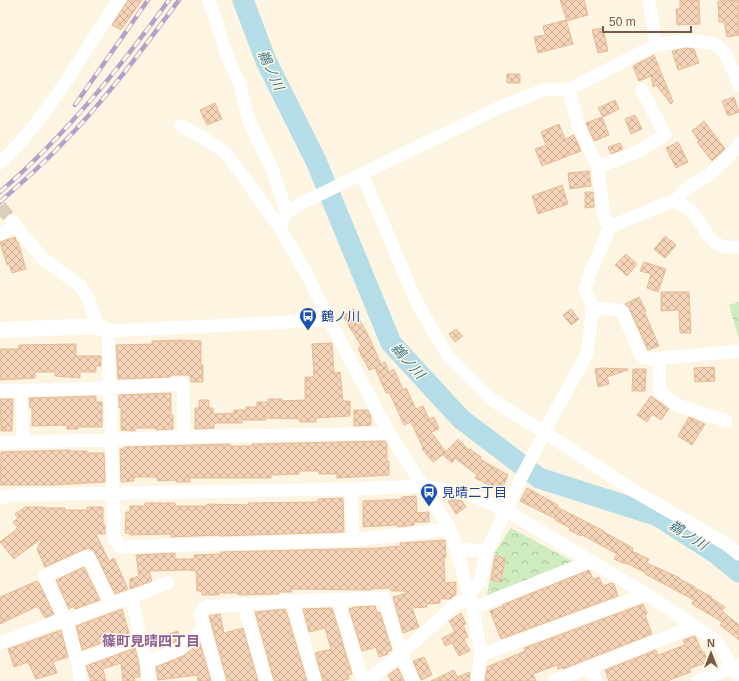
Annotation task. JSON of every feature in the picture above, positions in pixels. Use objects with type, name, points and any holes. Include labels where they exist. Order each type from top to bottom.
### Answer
[{"type":"street","points":[[0,163],[16,148],[48,106],[83,57],[119,0]]},
{"type":"street","points":[[209,0],[226,53],[239,82],[249,120],[272,169],[286,213]]},
{"type":"street","points":[[649,0],[656,45]]},
{"type":"street","points":[[279,226],[286,213],[300,204],[500,107],[544,90],[569,89],[656,45],[686,40],[712,43],[718,46],[728,58],[739,85]]},
{"type":"street","points":[[569,89],[578,125],[598,167],[603,210],[606,222],[610,227]]},
{"type":"street","points":[[598,167],[635,153],[665,135],[642,90]]},
{"type":"street","points":[[181,126],[204,138],[226,153],[279,226],[306,273],[329,320],[389,433],[450,529],[471,601],[481,655],[478,681]]},
{"type":"street","points":[[471,601],[480,582],[487,551],[505,510],[543,435],[587,354],[593,308],[584,290],[610,227],[675,201],[684,191],[708,176],[735,150],[739,143]]},
{"type":"street","points":[[358,176],[417,303],[448,356],[492,400],[543,435],[634,491],[726,544],[739,554]]},
{"type":"street","points":[[675,201],[688,207],[710,238],[719,245],[729,248],[739,247]]},
{"type":"street","points":[[0,234],[14,223],[43,259],[79,285],[88,296],[102,329],[109,388],[114,539],[121,547],[353,540],[450,529]]},
{"type":"street","points":[[593,308],[622,311],[639,351],[644,358],[654,360],[739,351]]},
{"type":"street","points":[[0,330],[102,329],[329,320]]},
{"type":"street","points":[[660,359],[659,384],[661,393],[677,405],[726,421]]},
{"type":"street","points":[[0,391],[183,384],[184,436]]},
{"type":"street","points":[[21,391],[23,443]]},
{"type":"street","points":[[0,443],[184,436],[389,433]]},
{"type":"street","points":[[0,498],[14,495],[113,492],[351,489],[423,486],[470,494],[505,510],[591,561],[646,594],[716,641],[737,670],[698,681]]},
{"type":"street","points":[[351,489],[353,540]]},
{"type":"street","points":[[457,549],[487,551]]},
{"type":"street","points":[[81,681],[68,627],[45,576],[88,556],[111,604]]},
{"type":"street","points":[[367,681],[401,654],[457,603],[471,601],[591,561]]},
{"type":"street","points":[[0,643],[64,619],[74,618],[168,583]]},
{"type":"street","points":[[481,655],[646,594]]},
{"type":"street","points":[[132,597],[140,638],[147,662],[149,681]]},
{"type":"street","points":[[219,681],[200,614],[206,607],[292,601],[384,598],[401,654],[413,681]]},
{"type":"street","points":[[338,600],[363,681]]},
{"type":"street","points":[[292,601],[315,681]]},
{"type":"street","points":[[244,604],[266,681]]},
{"type":"street","points":[[554,681],[695,626]]},
{"type":"street","points":[[147,662],[180,648],[196,635],[205,632]]},
{"type":"street","points":[[77,661],[140,638]]},
{"type":"street","points":[[590,667],[596,681]]},
{"type":"green space","points":[[739,302],[739,339],[729,305]]},
{"type":"green space","points":[[511,528],[579,565],[486,599],[495,552]]},
{"type":"building","points":[[128,0],[142,0],[121,30],[112,25]]},
{"type":"building","points":[[560,0],[584,0],[588,15],[567,21]]},
{"type":"building","points":[[680,0],[699,0],[700,24],[677,25],[676,9],[680,9]]},
{"type":"building","points":[[739,0],[739,35],[727,37],[724,22],[719,22],[718,1]]},
{"type":"building","points":[[566,20],[573,44],[538,53],[534,37],[545,35],[543,26]]},
{"type":"building","points":[[603,28],[608,51],[598,53],[592,30]]},
{"type":"building","points":[[686,48],[694,49],[699,63],[678,70],[672,51]]},
{"type":"building","points":[[654,55],[673,102],[671,104],[656,85],[653,87],[651,76],[639,81],[633,66]]},
{"type":"building","points":[[507,74],[520,74],[520,83],[507,83]]},
{"type":"building","points":[[734,97],[739,112],[728,116],[722,101]]},
{"type":"building","points":[[615,100],[619,109],[603,117],[598,108]]},
{"type":"building","points":[[215,103],[222,119],[207,125],[200,110]]},
{"type":"building","points":[[635,115],[642,129],[631,134],[625,119]]},
{"type":"building","points":[[602,117],[609,135],[594,141],[586,123]]},
{"type":"building","points":[[704,121],[725,149],[712,161],[697,142],[699,141],[692,131]]},
{"type":"building","points":[[559,124],[565,139],[574,135],[581,151],[542,166],[535,149],[546,145],[541,132]]},
{"type":"building","points":[[678,142],[688,162],[676,168],[666,148]]},
{"type":"building","points":[[620,143],[623,149],[611,154],[608,147]]},
{"type":"building","points":[[589,171],[591,186],[570,189],[568,173]]},
{"type":"building","points":[[562,185],[568,204],[538,214],[532,196]]},
{"type":"building","points":[[585,192],[593,192],[594,207],[585,208]]},
{"type":"building","points":[[665,236],[676,245],[665,258],[654,249]]},
{"type":"building","points":[[15,237],[18,242],[26,269],[12,273],[9,264],[7,265],[0,242]]},
{"type":"building","points":[[626,254],[637,264],[627,276],[615,265]]},
{"type":"building","points":[[644,262],[666,269],[658,292],[647,288],[651,274],[640,271]]},
{"type":"building","points":[[661,292],[689,292],[691,333],[680,333],[679,310],[661,311]]},
{"type":"building","points":[[639,297],[659,346],[648,350],[629,308],[625,304]]},
{"type":"building","points":[[354,309],[381,364],[385,362],[389,372],[394,369],[403,390],[406,388],[416,409],[423,406],[429,419],[434,417],[439,429],[431,432],[446,452],[458,439],[469,450],[470,449],[481,457],[480,459],[508,475],[501,491],[475,478],[477,475],[455,458],[452,463],[443,455],[445,453],[433,462],[422,449],[423,448],[411,422],[404,425],[389,392],[386,393],[375,368],[369,370],[364,361],[358,348],[361,346],[343,316]]},
{"type":"building","points":[[571,309],[579,319],[571,325],[563,315]]},
{"type":"building","points":[[456,329],[463,336],[455,342],[449,334]]},
{"type":"building","points":[[152,341],[201,341],[203,382],[191,382],[190,375],[118,379],[116,345],[152,344]]},
{"type":"building","points":[[332,343],[334,373],[340,372],[343,401],[350,401],[350,416],[316,418],[316,422],[300,422],[300,419],[266,418],[266,420],[242,420],[242,423],[214,423],[214,428],[195,429],[195,408],[199,408],[199,400],[209,400],[209,408],[213,408],[213,414],[234,413],[234,410],[246,410],[246,407],[257,407],[257,402],[268,402],[268,399],[282,399],[282,401],[305,400],[305,377],[314,377],[312,344]]},
{"type":"building","points":[[76,344],[76,356],[101,356],[101,366],[96,366],[96,372],[80,372],[80,378],[55,376],[55,372],[35,372],[35,378],[0,380],[0,349],[19,349],[19,345]]},
{"type":"building","points":[[714,367],[715,381],[695,382],[694,368]]},
{"type":"building","points":[[595,369],[628,370],[607,377],[609,384],[598,387]]},
{"type":"building","points":[[633,369],[646,369],[645,391],[632,391]]},
{"type":"building","points":[[171,393],[171,415],[173,415],[173,429],[156,430],[156,428],[135,428],[135,431],[121,430],[121,408],[119,408],[119,395]]},
{"type":"building","points":[[96,396],[96,402],[102,402],[102,427],[78,427],[78,429],[67,429],[67,425],[32,426],[32,408],[30,408],[29,398]]},
{"type":"building","points":[[651,396],[669,409],[661,420],[652,414],[647,422],[637,415]]},
{"type":"building","points":[[0,399],[13,399],[12,431],[1,431]]},
{"type":"building","points":[[354,410],[368,410],[371,417],[371,425],[354,426]]},
{"type":"building","points":[[689,417],[705,424],[692,445],[678,436]]},
{"type":"building","points":[[385,441],[387,444],[387,461],[389,461],[389,475],[337,478],[337,474],[319,474],[319,471],[299,471],[299,474],[271,475],[271,478],[190,478],[190,482],[176,482],[176,480],[158,481],[157,477],[134,477],[134,481],[121,482],[120,449],[124,449],[124,447],[230,444],[230,446],[252,446],[252,444]]},
{"type":"building","points":[[87,451],[87,453],[104,453],[105,482],[53,485],[0,485],[1,452]]},
{"type":"building","points":[[527,488],[558,505],[557,507],[633,548],[632,551],[649,559],[647,563],[680,578],[712,597],[711,598],[725,607],[722,611],[739,625],[739,640],[720,625],[722,622],[692,604],[694,600],[645,574],[646,573],[614,559],[617,554],[582,535],[581,536],[569,530],[570,528],[555,520],[556,519],[520,501]]},
{"type":"building","points":[[416,496],[417,513],[429,512],[429,522],[414,522],[414,525],[398,527],[397,525],[363,527],[363,501],[402,499],[402,497]]},
{"type":"building","points":[[343,498],[344,532],[171,537],[171,534],[130,535],[130,533],[125,533],[126,512],[130,512],[130,506],[145,506],[145,503],[175,503],[175,506],[207,506],[207,504],[248,505],[248,503],[318,502],[318,499]]},
{"type":"building","points":[[451,499],[462,501],[466,507],[456,514],[448,501]]},
{"type":"building","points":[[25,507],[87,510],[87,507],[103,507],[103,525],[105,525],[105,534],[96,534],[109,561],[114,558],[128,589],[115,594],[95,553],[89,548],[45,567],[37,549],[43,537],[14,559],[0,542],[18,528],[13,522],[18,518],[15,514]]},
{"type":"building","points":[[445,540],[445,583],[456,582],[456,594],[450,599],[440,599],[440,603],[427,604],[427,607],[412,608],[419,627],[403,633],[393,597],[407,593],[406,591],[391,591],[390,588],[371,590],[291,589],[292,592],[278,592],[279,594],[238,595],[238,593],[219,593],[219,595],[202,595],[202,591],[197,591],[196,571],[187,570],[149,571],[152,581],[130,589],[130,579],[139,576],[136,555],[175,553],[175,559],[194,559],[194,555],[221,554],[221,552],[379,548],[400,546],[400,543]]},
{"type":"building","points":[[495,556],[505,558],[501,582],[491,580]]},
{"type":"building","points":[[84,567],[100,600],[75,609],[74,606],[69,609],[56,580]]},
{"type":"building","points":[[589,570],[593,579],[599,577],[603,586],[611,583],[614,584],[618,596],[501,639],[490,611]]},
{"type":"building","points":[[37,581],[54,614],[45,618],[38,606],[0,624],[0,597]]},
{"type":"building","points":[[643,604],[647,614],[645,615],[652,634],[563,669],[563,667],[558,669],[557,665],[533,674],[536,681],[485,681],[487,667],[525,651],[524,648]]},
{"type":"building","points":[[375,606],[377,613],[380,612],[392,650],[387,652],[388,654],[379,657],[376,647],[362,651],[349,609],[355,607]]},
{"type":"building","points":[[332,608],[352,674],[348,675],[349,679],[341,681],[323,681],[315,653],[331,649],[325,628],[309,632],[303,609]]},
{"type":"building","points":[[122,609],[129,633],[82,650],[76,626]]},
{"type":"building","points":[[285,609],[307,681],[275,681],[273,677],[255,612]]},
{"type":"building","points":[[461,613],[466,624],[463,625],[468,637],[464,639],[470,651],[459,656],[452,643],[445,646],[442,638],[455,632],[449,621]]},
{"type":"building","points":[[220,614],[224,633],[243,628],[258,681],[227,681],[209,616]]},
{"type":"building","points":[[61,630],[68,657],[53,662],[57,673],[36,679],[28,662],[14,667],[8,649]]},
{"type":"building","points":[[178,631],[180,638],[176,642],[160,648],[157,638]]},
{"type":"building","points":[[695,636],[708,662],[689,669],[691,672],[667,681],[609,681],[605,670],[656,650],[658,655],[685,645],[683,640]]},
{"type":"building","points":[[200,643],[211,681],[198,681],[197,675],[158,680],[156,667],[183,656]]},
{"type":"building","points":[[135,648],[139,664],[140,677],[134,677],[135,681],[123,681],[121,663],[103,669],[106,681],[91,681],[86,666]]},
{"type":"building","points":[[424,657],[432,675],[421,680],[413,661]]},
{"type":"building","points":[[398,668],[404,681],[391,681],[388,675]]},
{"type":"building","points":[[454,670],[457,677],[470,672],[469,681],[431,681]]},
{"type":"waterway","name":"鵜ノ川","points":[[243,0],[266,61],[316,161],[391,343],[461,419],[539,478],[658,516],[717,554],[739,572]]},
{"type":"tunnel","points":[[0,206],[12,221]]},
{"type":"railway","points":[[75,105],[148,0]]},
{"type":"railway","points":[[0,192],[24,171],[69,125],[111,76],[169,0]]},
{"type":"railway","points":[[0,202],[45,161],[92,112],[179,0]]},
{"type":"place","name":"鶴ノ川","points":[[308,331]]},
{"type":"place","name":"見晴二丁目","points":[[429,507]]},
{"type":"district","name":"篠町見晴四丁目","points":[[151,641]]}]
